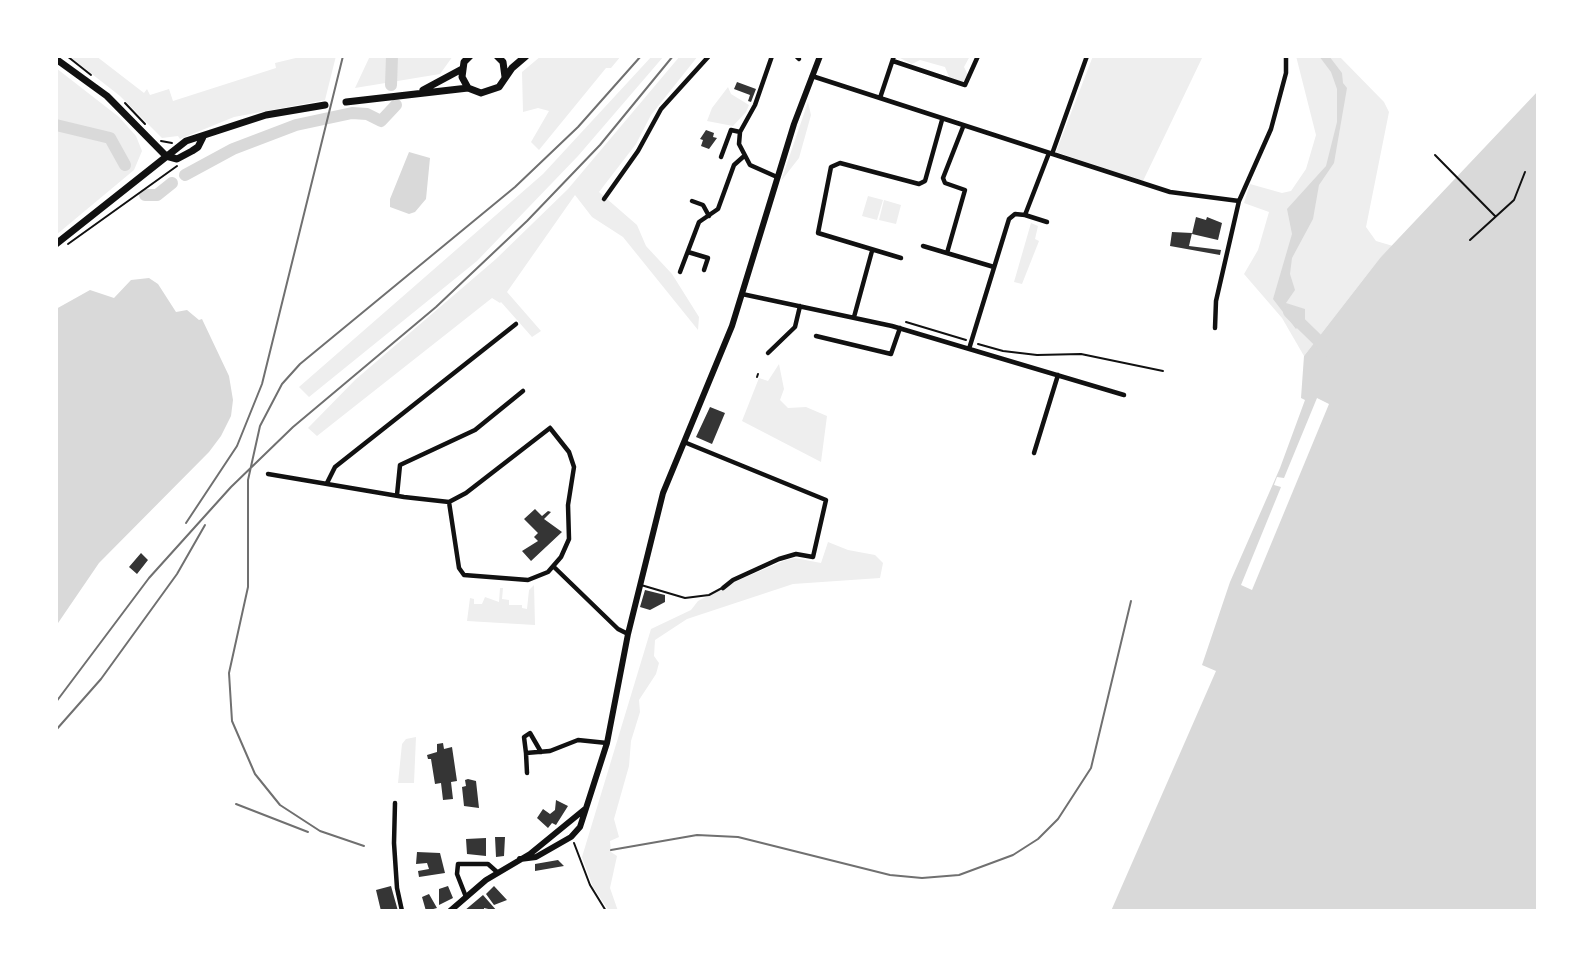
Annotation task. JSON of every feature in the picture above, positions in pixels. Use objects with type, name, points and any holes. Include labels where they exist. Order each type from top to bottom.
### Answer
[{"type":"main road","points":[[420,91],[462,69],[470,56]]},
{"type":"main road","points":[[497,56],[503,62],[505,78]]},
{"type":"main road","points":[[346,102],[420,91],[468,88],[489,93],[499,87],[526,56]]},
{"type":"main road","points":[[520,859],[536,857],[571,837],[580,827],[607,743],[628,634],[663,493],[720,358],[777,177],[820,56]]},
{"type":"main road","points":[[56,59],[107,96],[166,156],[177,159],[198,147],[203,137]]},
{"type":"main road","points":[[462,69],[468,88]]},
{"type":"main road","points":[[56,244],[174,147],[257,117],[325,105]]},
{"type":"main road","points":[[450,911],[497,872],[564,829],[587,807]]},
{"type":"street","points":[[604,199],[638,150],[661,109],[709,56]]},
{"type":"street","points":[[772,56],[755,105],[740,132],[740,148],[743,157],[756,170],[777,177]]},
{"type":"street","points":[[880,99],[894,59],[965,85],[978,56]]},
{"type":"street","points":[[1024,215],[1087,56]]},
{"type":"street","points":[[1215,328],[1216,301],[1239,201],[1271,129],[1286,73],[1286,56]]},
{"type":"street","points":[[812,76],[1170,192],[1239,201]]},
{"type":"street","points":[[901,258],[818,233],[816,229],[833,164],[840,163],[919,184],[925,181],[942,120]]},
{"type":"street","points":[[947,253],[965,190],[945,183],[943,178],[963,127]]},
{"type":"street","points":[[721,158],[731,130],[740,132]]},
{"type":"street","points":[[680,272],[699,222],[718,209],[734,165],[743,157]]},
{"type":"street","points":[[692,201],[703,205],[709,216]]},
{"type":"street","points":[[969,349],[1009,219],[1015,214],[1047,222]]},
{"type":"street","points":[[923,246],[994,267]]},
{"type":"street","points":[[854,317],[872,251]]},
{"type":"street","points":[[688,252],[708,258],[704,271]]},
{"type":"street","points":[[742,294],[900,328],[1124,395]]},
{"type":"street","points":[[768,353],[795,327],[800,306]]},
{"type":"street","points":[[327,483],[336,466],[516,324]]},
{"type":"street","points":[[816,336],[891,354],[900,328]]},
{"type":"street","points":[[1034,453],[1058,375]]},
{"type":"street","points":[[397,495],[400,465],[475,430],[523,391]]},
{"type":"street","points":[[268,474],[449,502],[550,428],[570,453],[575,471],[568,505],[568,541],[554,567],[538,577],[522,581],[464,575],[459,568],[449,502]]},
{"type":"street","points":[[684,442],[823,497],[826,504],[813,557],[796,554],[779,559],[733,580],[723,588]]},
{"type":"street","points":[[554,567],[617,628],[628,634]]},
{"type":"street","points":[[527,773],[524,737],[530,733],[541,752]]},
{"type":"street","points":[[526,753],[541,752],[578,740],[607,743]]},
{"type":"street","points":[[395,803],[394,844],[397,888],[402,911]]},
{"type":"street","points":[[466,898],[457,874],[458,864],[488,864],[497,872]]},
{"type":"lane","points":[[640,584],[684,598],[709,595],[723,588]]},
{"type":"path","points":[[1435,155],[1495,216]]},
{"type":"path","points":[[65,246],[178,165]]},
{"type":"path","points":[[1470,240],[1514,200],[1525,172]]},
{"type":"path","points":[[906,322],[1003,351],[1037,355],[1081,354],[1163,371]]},
{"type":"path","points":[[573,840],[596,898],[606,911]]},
{"type":"shaded area","points":[[69,56],[96,56],[144,93],[147,89],[150,95],[169,89],[173,101],[276,68],[275,63],[304,56],[336,56],[325,100],[234,117],[180,139],[178,136],[162,138],[120,96]]},
{"type":"shaded area","points":[[370,56],[453,56],[440,74],[355,88]]},
{"type":"shaded area","points":[[541,56],[621,56],[611,68],[606,68],[539,150],[531,142],[549,111],[538,108],[523,112],[522,72]]},
{"type":"shaded area","points":[[652,56],[664,56],[578,156],[477,261],[309,397],[299,387],[543,174]]},
{"type":"shaded area","points":[[680,56],[698,56],[651,115],[636,144],[599,192],[637,225],[646,246],[672,274],[699,317],[698,330],[623,237],[592,217],[575,195],[507,292],[541,331],[532,337],[501,302],[492,298],[317,436],[308,428],[355,380],[496,259],[568,189]]},
{"type":"shaded area","points":[[896,56],[970,56],[964,67],[969,77],[963,82],[949,77],[945,67],[920,60],[912,64]]},
{"type":"shaded area","points":[[1093,56],[1203,56],[1143,181],[1056,152]]},
{"type":"shaded area","points":[[1296,56],[1339,56],[1384,102],[1389,112],[1366,227],[1376,241],[1393,246],[1380,258],[1304,356],[1282,318],[1244,274],[1258,250],[1269,212],[1244,203],[1250,184],[1282,193],[1291,191],[1306,169],[1316,135]]},
{"type":"shaded area","points":[[1319,56],[1329,56],[1342,73],[1343,83],[1347,88],[1334,163],[1319,185],[1313,219],[1292,258],[1290,274],[1295,290],[1286,303],[1305,309],[1305,319],[1296,329],[1273,299],[1292,234],[1287,209],[1326,166],[1337,122],[1337,89],[1331,72]]},
{"type":"shaded area","points":[[56,68],[119,117],[136,136],[142,151],[134,170],[56,235]]},
{"type":"shaded area","points":[[728,87],[731,94],[749,105],[746,112],[733,126],[707,121],[712,108]]},
{"type":"shaded area","points":[[1538,91],[1538,911],[1111,911],[1216,671],[1202,665],[1230,582],[1280,468],[1305,400],[1301,398],[1304,356],[1380,258]]},
{"type":"shaded area","points":[[808,102],[811,115],[799,158],[781,181]]},
{"type":"shaded area","points":[[409,152],[430,158],[426,199],[415,212],[409,214],[390,207],[390,199]]},
{"type":"shaded area","points":[[868,196],[883,200],[877,220],[862,216]]},
{"type":"shaded area","points":[[884,200],[901,205],[896,224],[879,220]]},
{"type":"shaded area","points":[[1031,223],[1038,226],[1035,239],[1039,241],[1022,284],[1014,282]]},
{"type":"shaded area","points":[[149,278],[158,284],[176,312],[187,310],[199,320],[202,319],[229,376],[233,400],[231,416],[209,452],[99,563],[56,626],[56,309],[90,290],[114,298],[131,280]]},
{"type":"shaded area","points":[[779,364],[784,389],[780,400],[788,408],[806,407],[827,416],[821,462],[742,421],[759,378],[768,381]]},
{"type":"shaded area","points":[[828,542],[848,550],[875,555],[883,563],[880,578],[793,584],[687,619],[655,640],[654,656],[659,663],[656,674],[639,700],[640,712],[631,741],[629,766],[614,819],[619,837],[610,841],[611,852],[617,856],[610,888],[618,911],[609,911],[593,887],[582,857],[651,629],[691,610],[698,601],[741,579],[786,560],[795,558],[821,563]]},
{"type":"shaded area","points":[[534,585],[535,625],[467,621],[470,598],[474,599],[474,604],[482,604],[485,597],[499,602],[500,588],[503,588],[502,599],[509,600],[509,605],[522,605],[522,608],[527,609],[529,590]]},
{"type":"shaded area","points":[[416,737],[414,783],[398,783],[402,744],[406,739]]},
{"type":"pier","points":[[1317,398],[1329,404],[1252,590],[1241,585],[1281,487],[1274,485],[1277,477],[1284,478]]},
{"type":"building","points":[[737,82],[756,89],[751,102],[748,101],[750,95],[734,89]]},
{"type":"building","points":[[706,130],[714,133],[713,137],[717,138],[709,149],[701,146],[703,140],[700,139]]},
{"type":"building","points":[[1196,217],[1206,220],[1207,217],[1222,223],[1218,240],[1192,234]]},
{"type":"building","points":[[1172,232],[1192,233],[1189,246],[1221,250],[1220,255],[1170,246]]},
{"type":"building","points":[[710,407],[725,413],[712,444],[696,437]]},
{"type":"building","points":[[535,509],[542,516],[548,511],[551,512],[544,519],[562,532],[531,561],[522,551],[538,541],[534,537],[538,533],[524,519]]},
{"type":"building","points":[[141,553],[148,560],[137,574],[129,567]]},
{"type":"building","points":[[645,590],[665,595],[665,602],[650,610],[640,607]]},
{"type":"building","points":[[443,743],[444,749],[452,747],[457,781],[451,782],[453,799],[443,800],[441,783],[435,784],[431,759],[428,759],[427,755],[437,752],[437,744]]},
{"type":"building","points":[[465,780],[476,781],[479,808],[464,806],[462,787],[466,786]]},
{"type":"building","points":[[556,800],[568,806],[556,825],[552,823],[548,828],[537,818],[543,809],[550,814],[555,810]]},
{"type":"building","points":[[495,837],[505,837],[504,856],[496,857]]},
{"type":"building","points":[[486,838],[486,856],[467,854],[466,839]]},
{"type":"building","points":[[417,852],[440,853],[445,873],[419,877],[418,871],[429,869],[427,863],[416,864]]},
{"type":"building","points":[[558,860],[564,866],[535,871],[535,864]]},
{"type":"building","points":[[391,886],[398,911],[381,911],[376,890]]},
{"type":"building","points":[[448,886],[453,898],[439,905],[439,889]]},
{"type":"building","points":[[494,886],[507,900],[494,905],[486,894]]},
{"type":"building","points":[[429,894],[437,908],[426,911],[422,897]]},
{"type":"building","points":[[483,895],[497,911],[484,908],[484,911],[464,911]]},
{"type":"waterway","points":[[391,85],[392,56]]},
{"type":"waterway","points":[[185,175],[233,149],[296,125],[352,113],[367,114],[381,121],[396,105]]},
{"type":"waterway","points":[[56,125],[110,138],[125,165]]},
{"type":"waterway","points":[[145,195],[157,195],[172,183]]},
{"type":"waterway","points":[[1289,312],[1329,351]]},
{"type":"railway","points":[[186,523],[237,446],[262,384],[343,56]]},
{"type":"railway","points":[[364,846],[320,831],[280,805],[255,774],[232,721],[229,673],[248,587],[248,480],[260,426],[282,384],[300,364],[515,187],[578,127],[641,56]]},
{"type":"railway","points":[[56,702],[149,578],[231,487],[293,427],[436,307],[527,221],[600,145],[673,56]]},
{"type":"railway","points":[[56,730],[101,679],[177,574],[205,525]]},
{"type":"railway","points":[[611,850],[697,835],[738,837],[890,875],[922,878],[959,875],[1013,855],[1038,839],[1058,819],[1091,768],[1131,601]]},
{"type":"railway","points":[[236,804],[308,832]]}]
